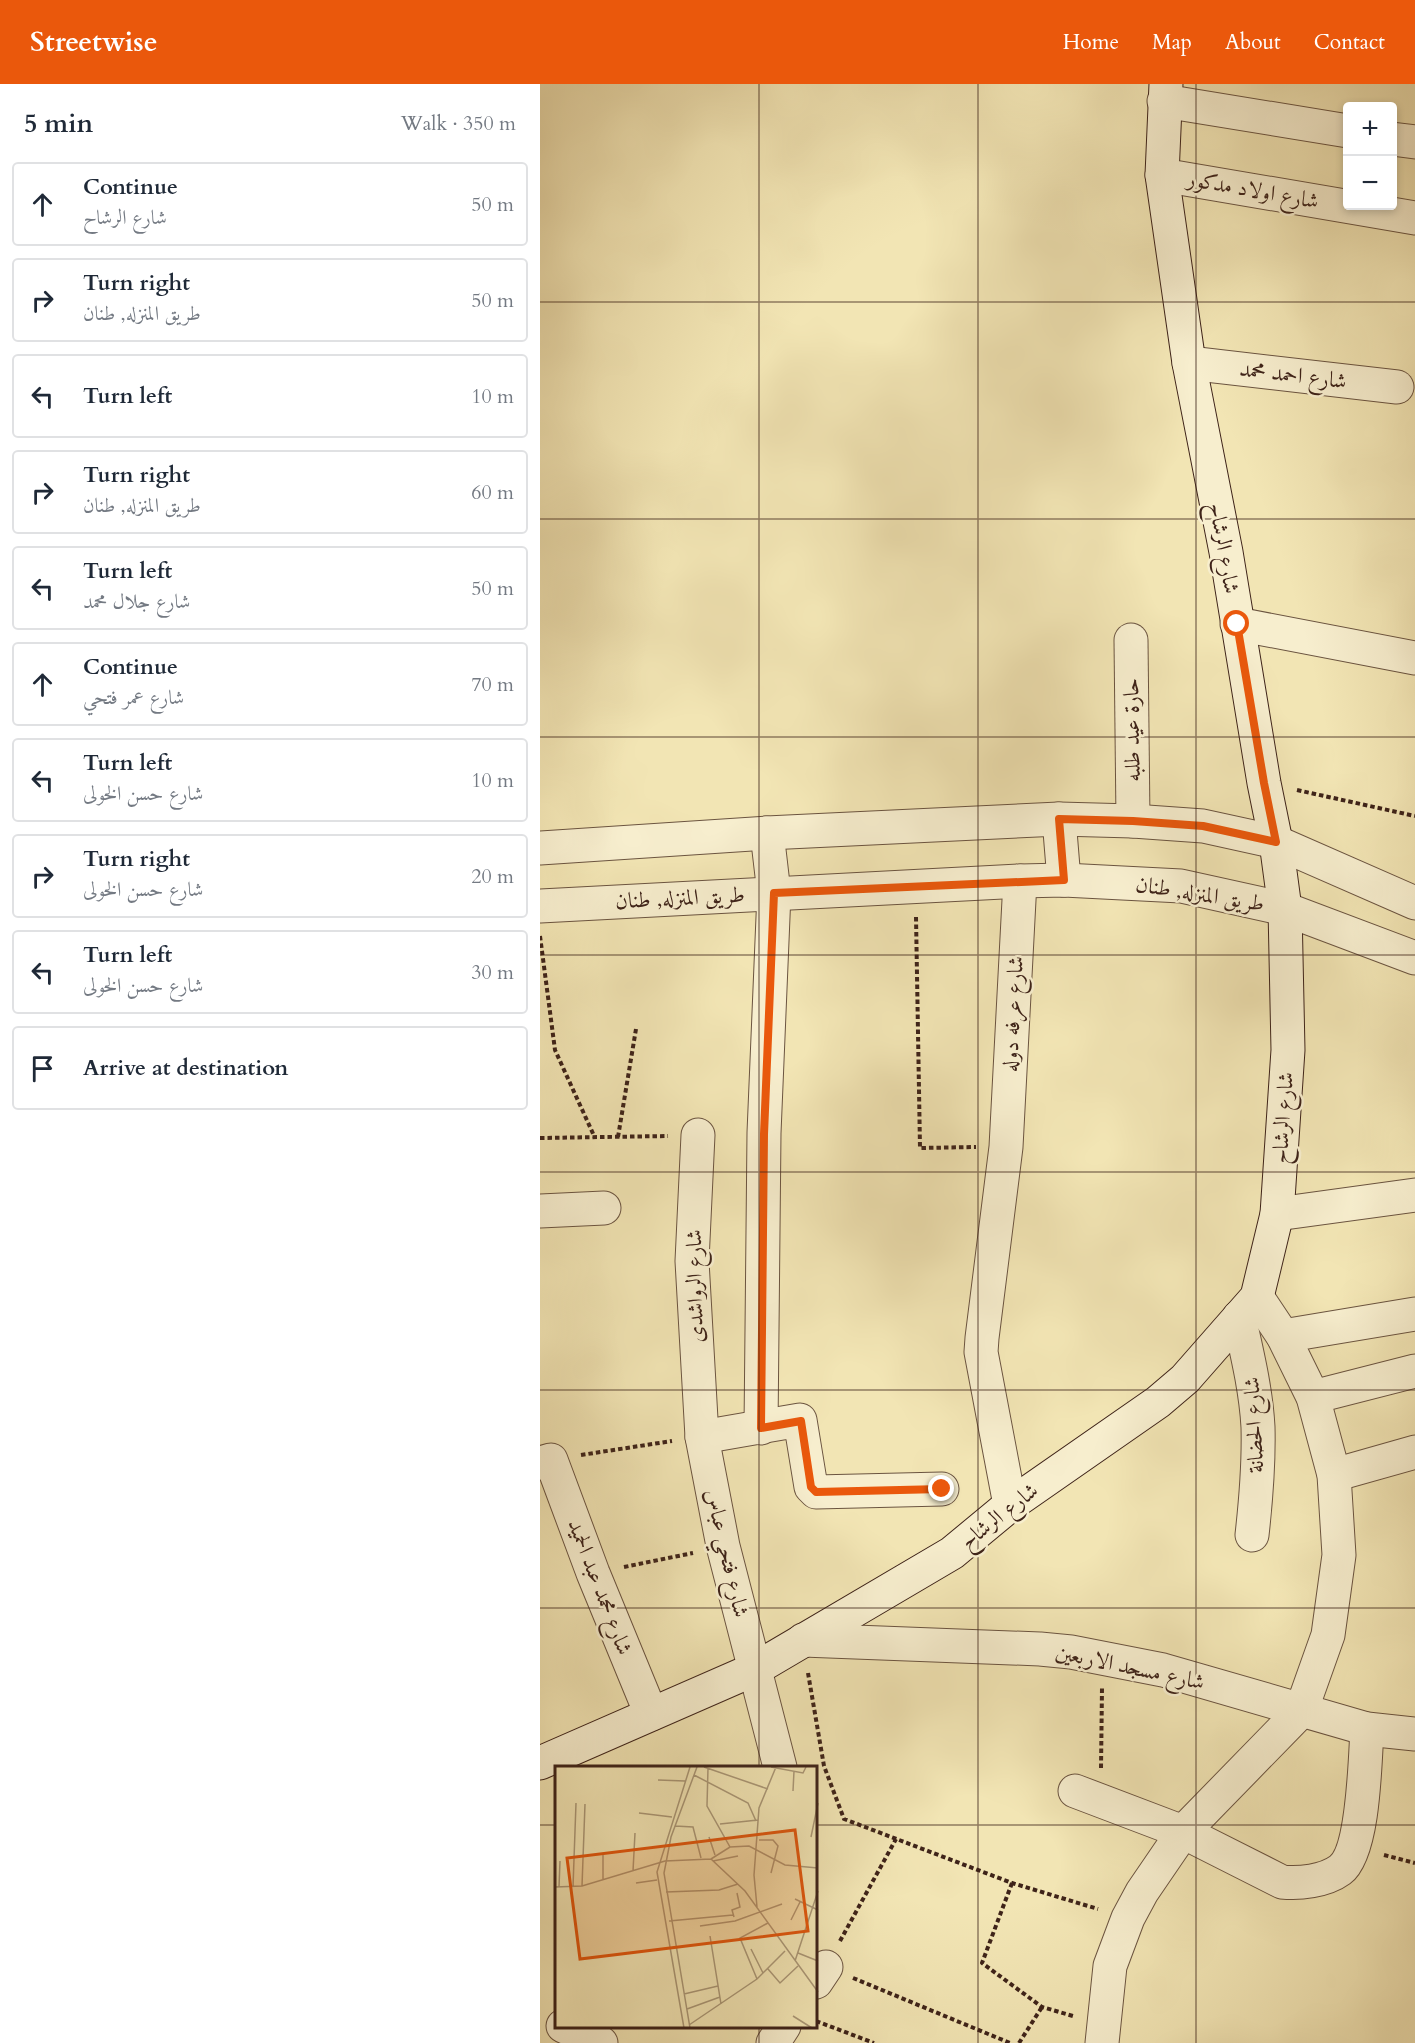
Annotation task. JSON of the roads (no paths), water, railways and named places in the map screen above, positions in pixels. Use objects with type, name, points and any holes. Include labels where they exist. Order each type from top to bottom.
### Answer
[{"type":"street","points":[[1165,93],[1343,130]]},
{"type":"street","name":"شارع الرشاح","points":[[555,1762],[651,1714],[755,1669],[952,1553],[1010,1504],[1158,1402],[1185,1379],[1248,1307],[1277,1214],[1287,1050],[1285,909],[1276,842],[1264,783],[1226,552],[1189,363],[1162,175],[1165,93]]},
{"type":"street","points":[[1397,140],[1415,142]]},
{"type":"street","name":"شارع اولاد مدكور","points":[[1162,175],[1415,218]]},
{"type":"street","name":"شارع احمد محمد","points":[[1189,363],[1397,387]]},
{"type":"street","points":[[1237,624],[1415,658]]},
{"type":"street","name":"حارة عيد طلبه","points":[[1131,640],[1133,821]]},
{"type":"street","points":[[1059,819],[1064,880]]},
{"type":"street","points":[[540,848],[767,833],[1059,819],[1133,821],[1203,826],[1276,842],[1415,903]]},
{"type":"street","points":[[761,1428],[764,1134],[774,893],[767,833]]},
{"type":"street","name":"طريق المنزله, طنان","points":[[540,906],[1020,881],[1064,880],[1181,886],[1285,909],[1415,958]]},
{"type":"street","name":"شارع عرفه دوله","points":[[1010,1504],[981,1352],[982,1326],[1006,1147],[1020,881]]},
{"type":"street","name":"شارع الرواشدى","points":[[698,1135],[692,1261],[702,1437]]},
{"type":"street","points":[[1277,1214],[1415,1195]]},
{"type":"street","points":[[540,1211],[604,1208]]},
{"type":"street","points":[[1102,2043],[1110,1966],[1128,1918],[1142,1892],[1184,1832],[1300,1711],[1328,1635],[1339,1555],[1334,1475],[1313,1396],[1283,1336],[1248,1307]]},
{"type":"street","name":"شارع الحضانة","points":[[1248,1307],[1257,1425],[1258,1480],[1252,1535]]},
{"type":"street","points":[[1283,1336],[1415,1314]]},
{"type":"street","points":[[1313,1396],[1415,1371]]},
{"type":"street","points":[[702,1437],[801,1421],[811,1487],[816,1492],[942,1489]]},
{"type":"street","name":"شارع فتحي عباس","points":[[702,1437],[723,1546],[780,1766]]},
{"type":"street","points":[[1334,1475],[1415,1452]]},
{"type":"street","name":"شارع محمد عبد الحميد","points":[[546,1461],[651,1714]]},
{"type":"street","name":"شارع مسجد الاربعين","points":[[803,1640],[1040,1649],[1103,1658],[1163,1670],[1367,1729],[1415,1734]]},
{"type":"street","points":[[1088,1796],[1184,1832],[1282,1882],[1296,1884],[1342,1869],[1354,1848],[1360,1816],[1367,1729]]},
{"type":"street","points":[[540,2017],[555,2024]]},
{"type":"street","points":[[773,2043],[783,2028]]}]
